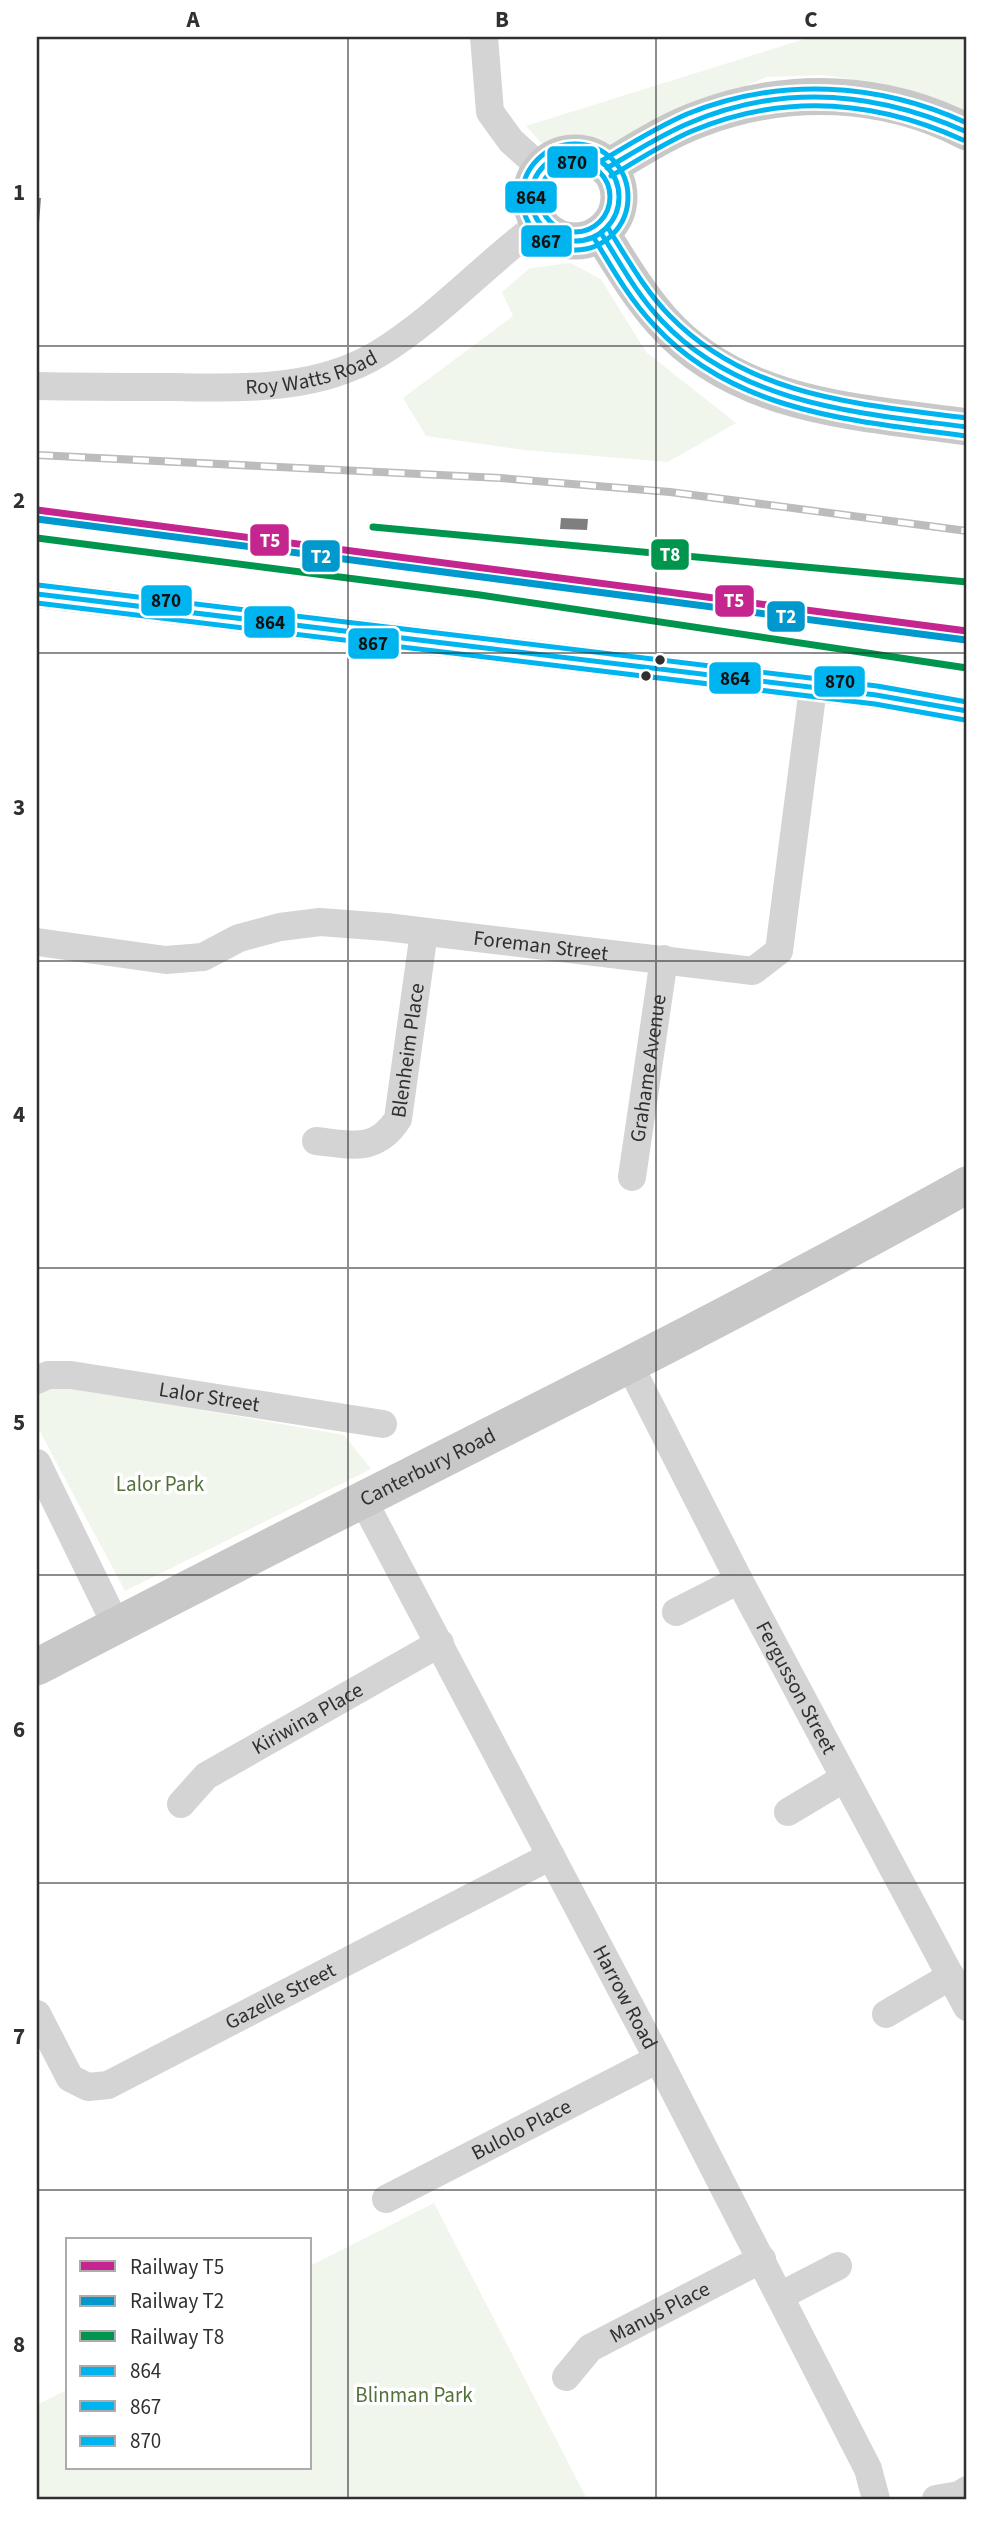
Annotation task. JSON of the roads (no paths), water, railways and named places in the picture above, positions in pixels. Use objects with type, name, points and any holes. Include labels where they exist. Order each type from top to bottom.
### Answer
[{"type":"main road","points":[[607,168],[670,131],[737,106],[773,98],[839,96],[880,102],[915,110],[967,132]]},
{"type":"main road","points":[[572,153],[589,156],[607,168],[617,186],[618,203],[613,220],[601,233],[586,240],[569,241],[552,235],[539,224],[532,208],[531,191],[541,168],[555,158],[572,153]]},
{"type":"main road","points":[[601,233],[644,300],[663,323],[698,353],[735,377],[765,391],[817,406],[967,427]]},
{"type":"main road","name":"Canterbury Road","points":[[37,1667],[820,1267],[966,1200]]},
{"type":"street","points":[[484,37],[490,112],[511,141],[541,168]]},
{"type":"street","name":"Roy Watts Road","points":[[37,386],[277,386],[343,371],[375,356],[404,337],[434,314],[504,250],[539,224]]},
{"type":"street","points":[[37,594],[876,695],[967,710]]},
{"type":"street","name":"Foreman Street","points":[[37,942],[166,960],[203,957],[239,938],[280,927],[320,922],[753,971],[779,951],[813,688]]},
{"type":"street","name":"Blenheim Place","points":[[316,1141],[370,1144],[389,1133],[398,1119],[424,932]]},
{"type":"street","name":"Grahame Avenue","points":[[632,1177],[664,959]]},
{"type":"street","name":"Fergusson Street","points":[[630,1366],[739,1580],[967,2007]]},
{"type":"street","name":"Lalor Street","points":[[37,1380],[48,1375],[71,1375],[383,1424]]},
{"type":"street","points":[[37,1463],[116,1625]]},
{"type":"street","name":"Harrow Road","points":[[363,1500],[762,2259],[868,2469],[876,2499]]},
{"type":"street","points":[[676,1612],[739,1580]]},
{"type":"street","name":"Kiriwina Place","points":[[181,1804],[205,1776],[440,1643]]},
{"type":"street","points":[[789,1812],[844,1779]]},
{"type":"street","name":"Gazelle Street","points":[[37,2014],[70,2078],[88,2087],[108,2085],[551,1856]]},
{"type":"street","points":[[886,2014],[951,1976]]},
{"type":"street","name":"Bulolo Place","points":[[386,2199],[658,2059]]},
{"type":"street","name":"Manus Place","points":[[566,2377],[590,2348],[762,2259]]},
{"type":"street","points":[[780,2295],[838,2266]]},
{"type":"street","points":[[936,2499],[959,2496],[967,2490]]},
{"type":"railway","points":[[37,455],[500,478],[670,492],[967,531]]},
{"type":"rail line","name":"T5","points":[[37,510],[967,631]]},
{"type":"rail line","name":"T2","points":[[37,519],[966,640]]},
{"type":"rail line","name":"T8","points":[[373,527],[967,582]]},
{"type":"rail line","name":"T8","points":[[37,538],[480,595],[967,668]]},
{"type":"park label","name":"Lalor Park","points":[[160,1484]]},
{"type":"park label","name":"Blinman Park","points":[[414,2395]]}]
